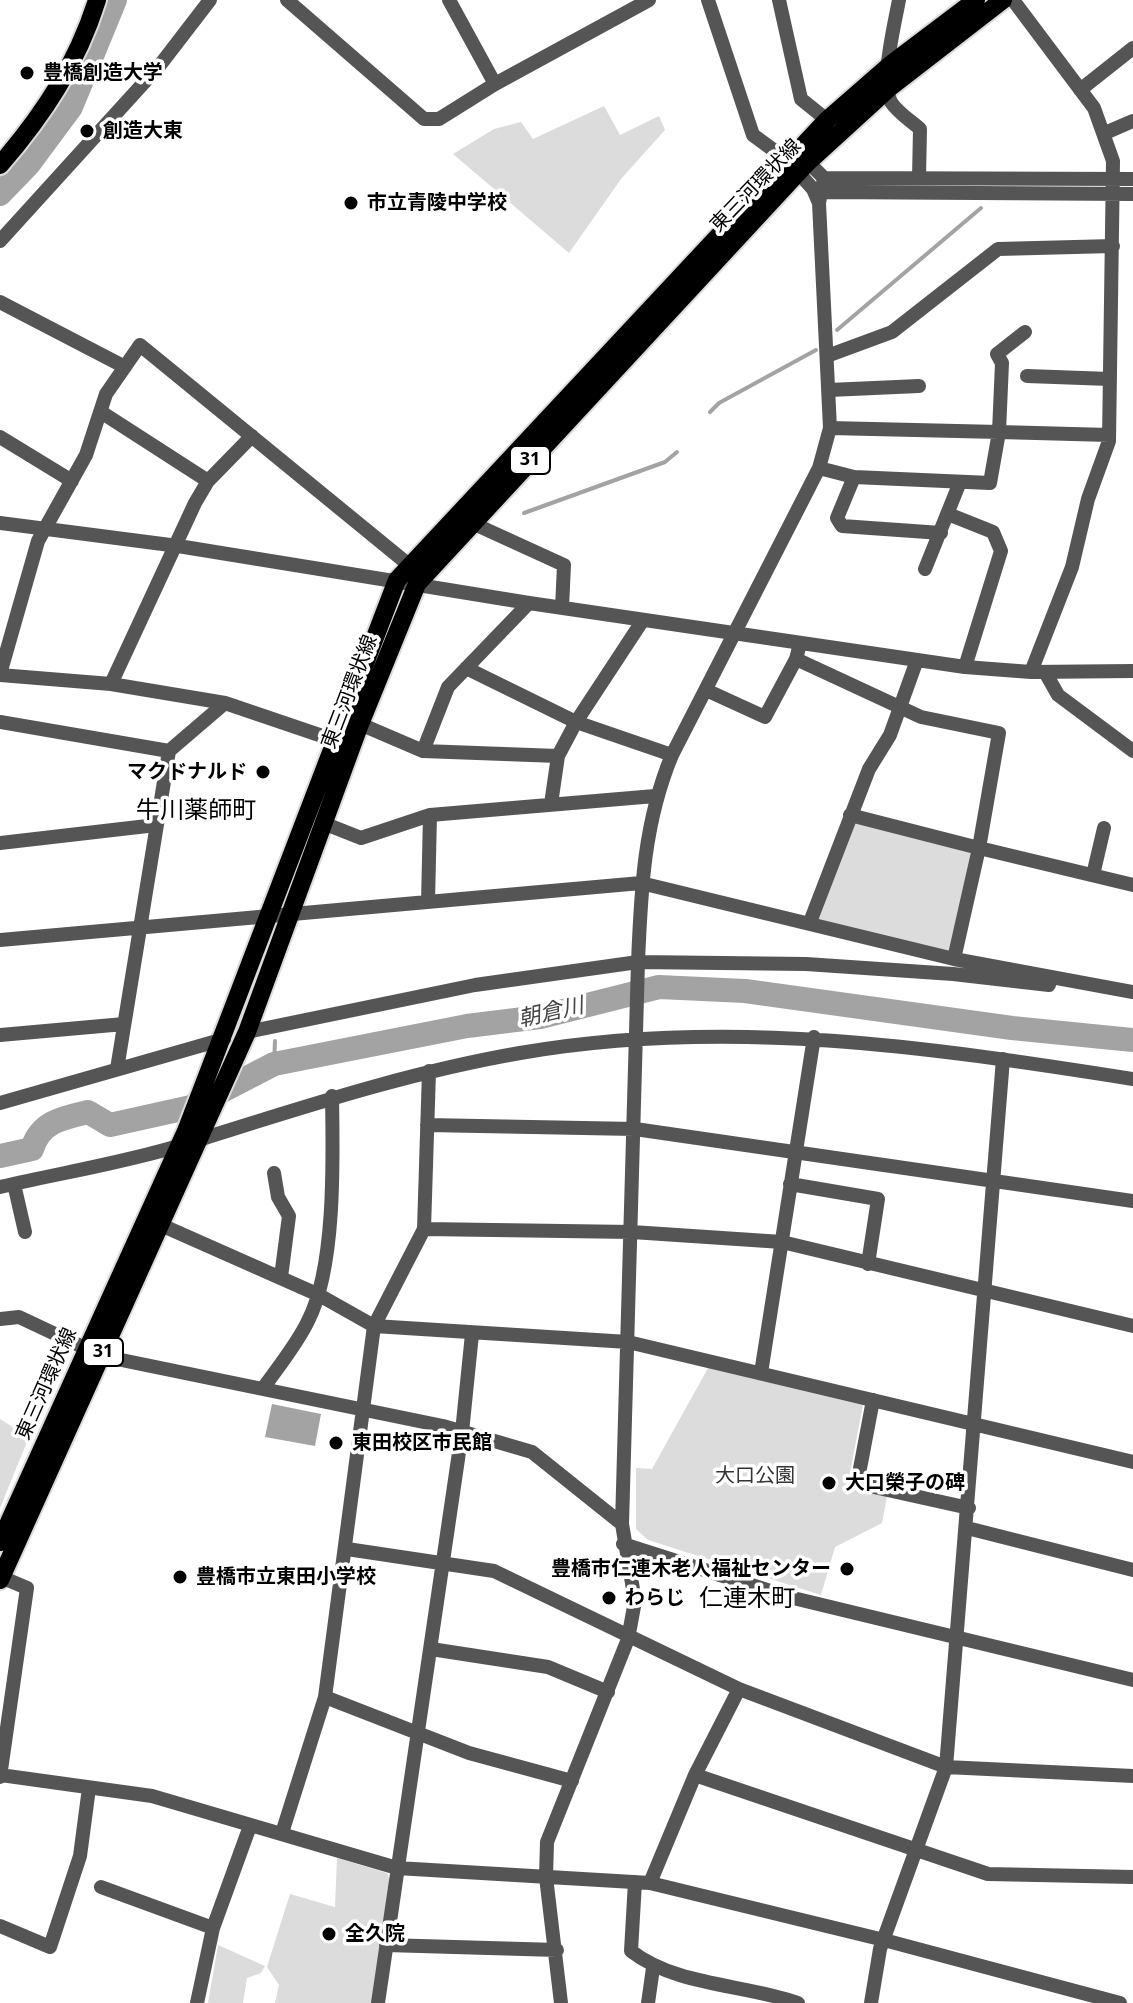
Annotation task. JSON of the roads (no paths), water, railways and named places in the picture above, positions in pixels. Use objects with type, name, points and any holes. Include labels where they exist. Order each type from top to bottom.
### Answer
[{"type":"main road","points":[[0,165],[54,96],[76,55],[97,0]]},
{"type":"main road","name":"東三河環状線","points":[[0,1542],[161,1225],[233,1040],[291,912],[360,724],[417,584],[798,166],[827,120],[890,65],[976,0]]},
{"type":"main road","name":"東三河環状線","points":[[233,1040],[270,918],[403,573],[798,166],[888,89],[1003,0]]},
{"type":"main road","name":"東三河環状線","points":[[1,1578],[94,1352],[194,1135]]},
{"type":"street","points":[[0,241],[160,65],[210,0]]},
{"type":"street","points":[[287,0],[424,119],[439,119],[495,84],[649,0]]},
{"type":"street","points":[[449,0],[495,84]]},
{"type":"street","points":[[561,2003],[546,1877],[547,1842],[628,1639],[635,1601],[622,1524],[641,883],[655,796],[672,755],[819,468],[830,428],[822,191],[798,166],[753,135],[708,0]]},
{"type":"street","points":[[779,0],[801,99],[827,120]]},
{"type":"street","points":[[899,0],[888,89],[892,102],[920,129],[919,178]]},
{"type":"street","points":[[1013,0],[1094,108],[1113,161],[1109,435],[1072,567],[1038,672]]},
{"type":"street","points":[[1080,90],[1133,48]]},
{"type":"street","points":[[1105,133],[1133,121]]},
{"type":"street","points":[[798,166],[813,189],[822,191],[1133,194]]},
{"type":"street","points":[[822,191],[919,178],[1133,179]]},
{"type":"street","points":[[827,356],[892,332],[998,249],[1113,246]]},
{"type":"street","points":[[0,302],[125,367]]},
{"type":"street","points":[[819,468],[854,477],[990,483],[999,432],[1002,363],[997,354],[1025,332]]},
{"type":"street","points":[[337,741],[225,703],[111,684],[0,675],[38,541],[72,481],[106,394],[140,345],[252,436],[417,584],[965,667],[1038,672],[1133,671]]},
{"type":"street","points":[[1027,376],[1110,379]]},
{"type":"street","points":[[829,390],[919,386]]},
{"type":"street","points":[[101,412],[208,481]]},
{"type":"street","points":[[830,428],[1109,435]]},
{"type":"street","points":[[111,684],[178,546],[195,503],[208,481],[252,436]]},
{"type":"street","points":[[0,437],[72,481]]},
{"type":"street","points":[[854,477],[837,518],[842,526],[941,533]]},
{"type":"street","points":[[925,569],[960,482]]},
{"type":"street","points":[[948,514],[993,532],[1001,551],[965,667]]},
{"type":"street","points":[[0,523],[403,573]]},
{"type":"street","points":[[472,523],[564,565],[562,608]]},
{"type":"street","points":[[423,751],[448,687],[529,603]]},
{"type":"street","points":[[551,804],[558,756],[576,722],[643,620]]},
{"type":"street","points":[[706,690],[765,717],[796,659],[800,644]]},
{"type":"street","points":[[796,659],[900,709],[999,733],[979,848],[954,959]]},
{"type":"street","points":[[810,922],[850,815],[900,709],[917,660]]},
{"type":"street","points":[[466,668],[576,722],[672,755]]},
{"type":"street","points":[[1038,672],[1058,695],[1133,751]]},
{"type":"street","points":[[117,1069],[169,751],[225,703]]},
{"type":"street","points":[[0,722],[169,751]]},
{"type":"street","points":[[360,724],[423,751],[558,756]]},
{"type":"street","points":[[323,823],[361,838],[430,815],[655,796]]},
{"type":"street","points":[[428,902],[430,815]]},
{"type":"street","points":[[850,815],[1133,885]]},
{"type":"street","points":[[0,843],[156,825]]},
{"type":"street","points":[[1093,875],[1104,828]]},
{"type":"street","points":[[0,940],[641,883],[954,959],[1133,993]]},
{"type":"street","points":[[0,1103],[233,1040],[475,985],[638,965],[806,964],[953,974],[1133,993]]},
{"type":"street","points":[[0,1035],[124,1024]]},
{"type":"street","points":[[761,1373],[814,1037]]},
{"type":"street","points":[[25,1232],[7,1186],[332,1096],[429,1071],[522,1053],[638,1038],[814,1037],[1003,1059],[1133,1079]]},
{"type":"street","points":[[871,2003],[884,1940],[946,1767],[969,1508],[973,1422],[996,1182],[1003,1059]]},
{"type":"street","points":[[282,1833],[325,1697],[347,1549],[374,1326],[424,1229],[429,1071]]},
{"type":"street","points":[[264,1387],[308,1321],[319,1295],[331,1200],[332,1096]]},
{"type":"street","points":[[427,1125],[635,1129],[1133,1201]]},
{"type":"street","points":[[274,1173],[278,1197],[289,1216],[281,1277]]},
{"type":"street","points":[[790,1184],[878,1199],[868,1264]]},
{"type":"street","points":[[161,1225],[319,1295],[374,1326],[628,1342],[1133,1462]]},
{"type":"street","points":[[424,1229],[632,1232],[782,1242],[1133,1326]]},
{"type":"street","points":[[0,1319],[19,1317],[94,1352],[365,1409],[532,1452],[622,1524]]},
{"type":"street","points":[[378,2003],[462,1432],[472,1334]]},
{"type":"street","points":[[873,1400],[858,1479],[865,1485],[969,1508]]},
{"type":"street","points":[[967,1528],[1133,1570]]},
{"type":"street","points":[[623,1544],[789,1597],[957,1635],[1133,1680]]},
{"type":"street","points":[[347,1549],[494,1571],[628,1639],[739,1689],[946,1767],[1133,1776]]},
{"type":"street","points":[[1,1578],[27,1588],[0,1776],[152,1796],[397,1868],[643,1883],[884,1940],[1120,2003]]},
{"type":"street","points":[[431,1649],[548,1667],[608,1692]]},
{"type":"street","points":[[739,1689],[643,1883],[631,1951],[653,1968],[771,1993],[798,2003]]},
{"type":"street","points":[[325,1697],[419,1730],[469,1753],[572,1781]]},
{"type":"street","points":[[695,1775],[988,1874],[1133,1877]]},
{"type":"street","points":[[0,1926],[50,1947],[80,1856],[89,1788]]},
{"type":"street","points":[[197,2003],[213,1928],[250,1826]]},
{"type":"street","points":[[101,1887],[213,1928]]},
{"type":"street","points":[[386,1945],[557,1950]]},
{"type":"street","points":[[648,2003],[653,1968]]},
{"type":"waterway","points":[[0,194],[28,165],[71,107],[115,0]]},
{"type":"waterway","points":[[837,330],[981,208]]},
{"type":"waterway","points":[[710,412],[719,403],[816,350]]},
{"type":"waterway","points":[[524,513],[665,462],[677,452]]},
{"type":"waterway","name":"朝倉川","points":[[0,1156],[32,1149],[40,1133],[61,1119],[88,1112],[110,1125],[191,1107],[274,1064],[467,1026],[540,1017],[659,987],[745,991],[1012,1028],[1133,1040]]},
{"type":"waterway","points":[[274,1064],[275,1041]]},
{"type":"place","name":"豊橋創造大学","points":[[27,73]]},
{"type":"place","name":"創造大東","points":[[87,131]]},
{"type":"place","name":"市立青陵中学校","points":[[351,203]]},
{"type":"place","name":"マクドナルド","points":[[263,772]]},
{"type":"place","name":"東田校区市民館","points":[[336,1443]]},
{"type":"place","name":"大口榮子の碑","points":[[829,1483]]},
{"type":"place","name":"豊橋市仁連木老人福祉センター","points":[[847,1569]]},
{"type":"place","name":"豊橋市立東田小学校","points":[[180,1577]]},
{"type":"place","name":"わらじ","points":[[609,1598]]},
{"type":"place","name":"全久院","points":[[329,1934]]},
{"type":"district","name":"牛川薬師町","points":[[196,811]]},
{"type":"district","name":"仁連木町","points":[[747,1599]]},
{"type":"park label","name":"大口公園","points":[[755,1476]]}]
